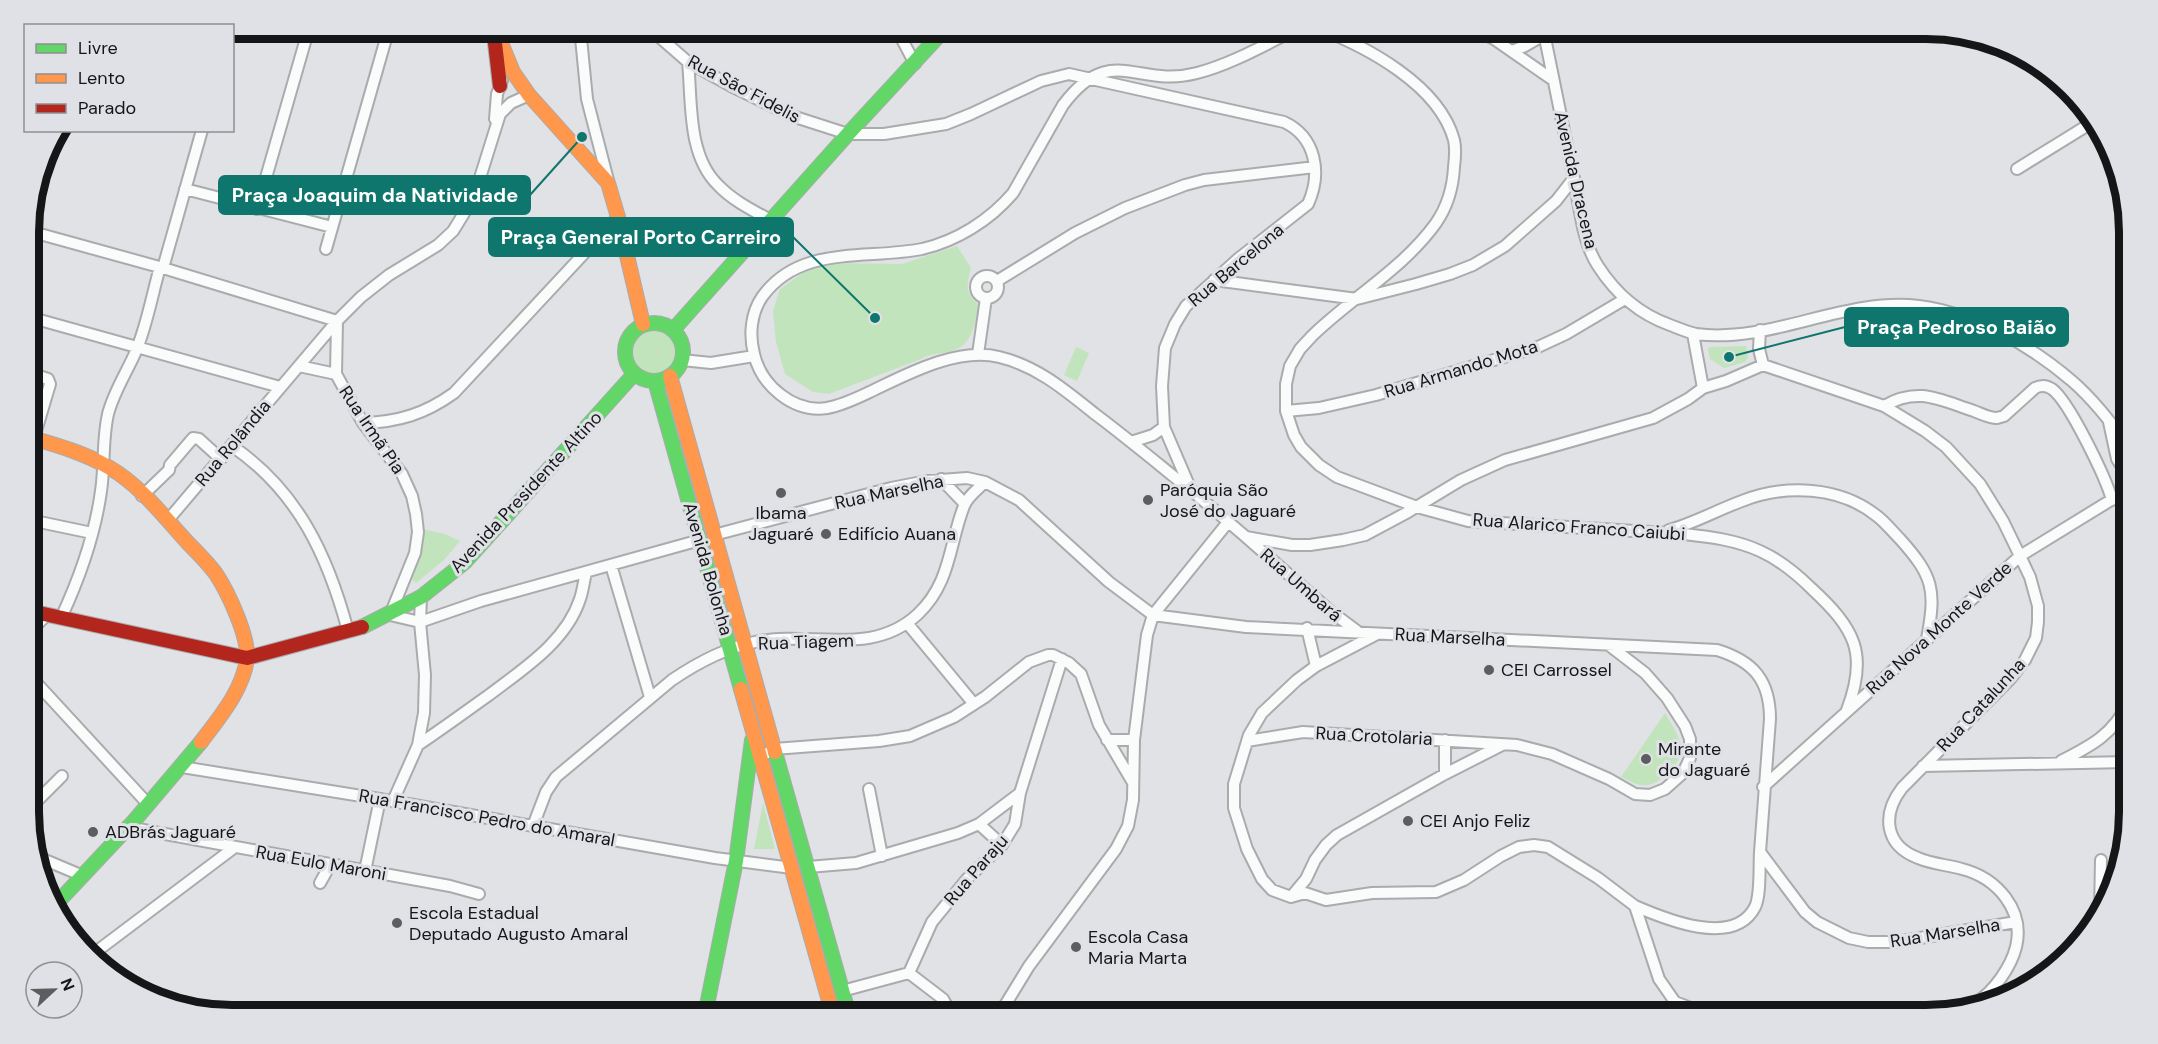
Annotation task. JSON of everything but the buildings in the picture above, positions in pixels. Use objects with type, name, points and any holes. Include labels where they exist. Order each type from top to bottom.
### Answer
[{"type":"main road","points":[[495,39],[500,86]]},
{"type":"main road","points":[[499,39],[513,72],[529,95],[608,183],[643,324]]},
{"type":"main road","points":[[673,330],[936,39]]},
{"type":"main road","points":[[659,322],[673,330],[682,343],[682,360],[677,369],[670,376],[655,381],[648,381],[634,374],[625,359],[624,346],[633,331],[643,324],[659,322]]},
{"type":"main road","name":"Avenida Presidente Altino","points":[[39,613],[247,658],[366,626],[421,597],[465,562],[634,374]]},
{"type":"main road","name":"Avenida Bolonha","points":[[670,376],[846,1005]]},
{"type":"main road","name":"Avenida Bolonha","points":[[655,381],[754,731],[755,760]]},
{"type":"main road","points":[[39,440],[103,463],[168,520],[216,574],[233,609],[247,658],[244,675],[231,700],[182,767],[61,899]]},
{"type":"main road","points":[[707,1005],[755,760]]},
{"type":"main road","points":[[755,760],[792,868],[830,1005]]},
{"type":"street","points":[[257,208],[306,39]]},
{"type":"street","points":[[326,249],[386,39]]},
{"type":"street","points":[[581,39],[587,99],[608,183]]},
{"type":"street","name":"Rua São Fidelis","points":[[662,39],[688,62],[792,116],[848,134]]},
{"type":"street","points":[[902,39],[915,63]]},
{"type":"street","points":[[1191,490],[1131,441],[1038,371],[999,357],[978,354],[953,359],[918,369],[844,403],[820,409],[801,406],[779,394],[761,373],[754,356],[752,322],[765,293],[798,267],[834,256],[919,249],[954,238],[977,225],[997,210],[1013,193],[1063,105],[1071,94],[1090,77],[1104,70],[1168,77],[1196,73],[1213,68],[1275,39]]},
{"type":"street","name":"Rua Alarico Franco Caiubi","points":[[1342,39],[1403,74],[1434,103],[1455,143],[1452,189],[1436,223],[1399,264],[1325,324],[1300,349],[1290,366],[1286,384],[1286,411],[1294,435],[1301,447],[1319,465],[1352,483],[1417,507],[1468,521],[1719,538],[1759,550],[1783,564],[1832,607],[1846,625],[1852,638],[1857,665],[1855,691],[1847,710]]},
{"type":"street","points":[[1494,39],[1553,80]]},
{"type":"street","points":[[1512,51],[1536,39]]},
{"type":"street","name":"Avenida Dracena","points":[[1545,39],[1584,229],[1597,265],[1625,299],[1650,318],[1694,333],[1717,335],[1747,334],[1869,307],[1897,305],[1937,309],[2007,337],[2038,356],[2072,381],[2119,434]]},
{"type":"street","points":[[688,62],[694,132],[706,168],[718,186],[741,204],[772,221]]},
{"type":"street","points":[[495,125],[500,86],[505,77],[513,72]]},
{"type":"street","name":"Rua Barcelona","points":[[848,134],[884,134],[946,124],[1049,78],[1069,74],[1284,122],[1301,132],[1311,149],[1315,167],[1312,194],[1308,204],[1214,280],[1186,306],[1165,348],[1162,386],[1164,427],[1191,490],[1246,537]]},
{"type":"street","points":[[39,234],[337,321],[370,289],[438,245],[453,231],[474,197],[495,125],[504,108],[529,95]]},
{"type":"street","points":[[2017,169],[2086,126]]},
{"type":"street","points":[[61,618],[75,588],[92,533],[102,488],[103,442],[112,402],[137,348],[201,132]]},
{"type":"street","points":[[997,281],[1075,233],[1125,208],[1185,185],[1315,167]]},
{"type":"street","points":[[1214,280],[1357,299],[1450,274],[1514,240],[1556,201],[1574,177]]},
{"type":"street","points":[[185,189],[332,227]]},
{"type":"street","points":[[363,423],[387,422],[427,411],[454,393],[618,217]]},
{"type":"street","points":[[987,275],[997,281],[999,287],[997,293],[986,298],[978,293],[976,287],[977,281],[987,275]]},
{"type":"street","points":[[978,354],[986,298]]},
{"type":"street","name":"Rua Armando Mota","points":[[1286,411],[1319,408],[1376,395],[1538,347],[1566,334],[1625,299]]},
{"type":"street","points":[[39,321],[280,387]]},
{"type":"street","name":"Rua Rolândia","points":[[168,520],[337,321]]},
{"type":"street","name":"Rua Irmã Pia","points":[[337,321],[336,374],[363,423],[402,474],[412,496],[416,514],[418,532],[415,553],[390,615]]},
{"type":"street","points":[[1246,537],[1292,545],[1343,540],[1376,530],[1485,468],[1559,444],[1653,418],[1688,399],[1702,388],[1726,381],[1763,365],[1759,349],[1760,330]]},
{"type":"street","points":[[1694,333],[1702,388]]},
{"type":"street","points":[[682,360],[711,363],[754,356]]},
{"type":"street","name":"Rua Catalunha","points":[[1763,365],[1884,406],[1924,431],[1963,464],[1992,502],[2030,577],[2038,606],[2036,638],[2031,650],[2011,678],[1902,788],[1892,804],[1888,821],[1895,842],[1918,859],[1979,874],[2004,894],[2012,908],[2016,922]]},
{"type":"street","points":[[299,366],[336,374]]},
{"type":"street","points":[[39,376],[48,379],[50,384],[39,417]]},
{"type":"street","points":[[1884,406],[1903,396],[1918,395],[1997,418],[2007,413],[2035,388],[2049,387],[2063,401],[2076,424],[2097,463],[2112,500]]},
{"type":"street","points":[[2109,422],[2119,462]]},
{"type":"street","points":[[1131,441],[1154,435],[1164,427]]},
{"type":"street","points":[[142,496],[169,470],[170,465],[193,438],[199,439],[221,459]]},
{"type":"street","points":[[232,446],[251,458],[297,509],[315,538],[330,573],[348,631]]},
{"type":"street","name":"Rua Marselha","points":[[714,536],[891,488],[941,479],[967,478],[985,482],[1019,500],[1109,582],[1153,615],[1246,627],[1307,628],[1378,634],[1717,650],[1736,656],[1748,664],[1763,682],[1770,706],[1760,852],[1805,912],[1817,922],[1849,938],[1868,942],[1896,942],[2016,922]]},
{"type":"street","points":[[941,479],[964,503],[985,482]]},
{"type":"street","points":[[1660,533],[1690,524],[1742,501],[1763,495],[1800,490],[1822,491],[1843,497],[1866,508],[1891,530],[1918,560],[1928,576],[1933,603],[1927,639]]},
{"type":"street","name":"Rua Nova Monte Verde","points":[[1763,787],[2020,555],[2119,495]]},
{"type":"street","name":"Rua Tiagem","points":[[533,826],[546,792],[556,777],[650,697],[693,666],[745,645],[763,641],[862,640],[885,634],[907,623],[926,606],[941,583],[964,503]]},
{"type":"street","points":[[1715,513],[1713,526],[1719,538]]},
{"type":"street","points":[[1005,1005],[1029,966],[1116,849],[1128,826],[1133,800],[1134,740],[1147,634],[1153,615],[1229,521]]},
{"type":"street","points":[[39,522],[92,533]]},
{"type":"street","name":"Rua Umbará","points":[[1246,537],[1357,632]]},
{"type":"street","points":[[390,615],[420,622],[459,608],[700,540]]},
{"type":"street","points":[[611,565],[650,697]]},
{"type":"street","points":[[418,745],[451,724],[549,647],[562,631],[580,600],[586,572]]},
{"type":"street","points":[[393,801],[418,745],[424,713],[421,597]]},
{"type":"street","points":[[39,622],[46,615]]},
{"type":"street","points":[[907,623],[974,704]]},
{"type":"street","points":[[1307,628],[1316,666]]},
{"type":"street","points":[[1378,634],[1316,666],[1297,680],[1262,713],[1247,741],[1234,784],[1236,817],[1247,849],[1263,879],[1272,890],[1291,897],[1305,893],[1326,900],[1372,893],[1436,892],[1464,880],[1519,847],[1534,845],[1548,847],[1559,853],[1635,906],[1667,918],[1710,929],[1736,924],[1746,918],[1756,903],[1760,852]]},
{"type":"street","name":"Rua Crotolaria","points":[[1247,741],[1303,732],[1517,745],[1552,754],[1594,772],[1635,794],[1650,795],[1665,789],[1683,773],[1690,758],[1691,746],[1685,726],[1667,698],[1645,674],[1610,646]]},
{"type":"street","points":[[755,760],[774,749],[879,741],[910,736],[940,725],[974,704],[1029,662],[1048,655],[1062,658],[1080,674],[1107,740],[1132,781]]},
{"type":"street","name":"Rua Paraju","points":[[909,973],[932,922],[967,879],[1002,845],[1014,824],[1020,793],[1062,658]]},
{"type":"street","points":[[39,686],[148,804]]},
{"type":"street","points":[[2056,763],[2108,734],[2119,717]]},
{"type":"street","points":[[1107,740],[1134,740]]},
{"type":"street","points":[[1445,740],[1445,774]]},
{"type":"street","points":[[1291,897],[1306,879],[1315,860],[1326,845],[1337,835],[1445,774],[1502,745]]},
{"type":"street","points":[[1923,766],[2119,762]]},
{"type":"street","name":"Rua Francisco Pedro do Amaral","points":[[182,767],[736,861],[792,868]]},
{"type":"street","points":[[41,797],[62,776]]},
{"type":"street","points":[[869,789],[882,856]]},
{"type":"street","points":[[808,867],[856,863],[958,833],[979,824],[1020,793]]},
{"type":"street","points":[[365,871],[381,799]]},
{"type":"street","points":[[979,824],[1002,845]]},
{"type":"street","name":"Rua Eulo Maroni","points":[[127,827],[457,887],[479,894]]},
{"type":"street","points":[[98,950],[235,847]]},
{"type":"street","points":[[46,860],[83,876]]},
{"type":"street","points":[[2100,894],[2101,860]]},
{"type":"street","points":[[320,883],[330,865]]},
{"type":"street","points":[[1635,906],[1659,979],[1675,1002],[1683,1005]]},
{"type":"street","points":[[1983,996],[1997,982],[2014,956],[2018,937],[2016,922]]},
{"type":"street","points":[[842,991],[909,973],[944,999],[947,1005]]},
{"type":"green space","points":[[957,246],[971,268],[968,288],[970,296],[978,304],[972,332],[965,344],[952,351],[929,356],[829,394],[813,392],[785,374],[776,342],[773,311],[780,289],[804,272],[832,263],[902,264]]},
{"type":"green space","points":[[655,330],[664,331],[671,336],[676,343],[676,361],[671,368],[664,373],[655,374],[646,373],[639,368],[634,361],[633,352],[634,343],[639,336],[646,331]]},
{"type":"green space","points":[[1746,346],[1748,357],[1745,362],[1724,368],[1710,359],[1708,349],[1710,347]]},
{"type":"green space","points":[[1076,347],[1089,353],[1077,381],[1064,375]]},
{"type":"green space","points":[[422,529],[445,534],[460,541],[444,560],[416,583],[412,579],[422,539]]},
{"type":"green space","points":[[1665,713],[1675,730],[1681,748],[1675,765],[1665,776],[1648,785],[1638,784],[1621,777]]},
{"type":"green space","points":[[763,803],[775,849],[754,849]]},
{"type":"traffic: fast","points":[[673,330],[936,39]]},
{"type":"traffic: fast","points":[[648,323],[660,323],[675,331],[683,346],[683,352],[683,358],[675,373],[660,381],[648,381],[633,373],[625,358],[625,346],[633,331],[648,323]]},
{"type":"traffic: fast","points":[[362,627],[421,597],[465,562],[634,374]]},
{"type":"traffic: fast","points":[[655,381],[741,689]]},
{"type":"traffic: fast","points":[[707,1005],[736,861],[752,740]]},
{"type":"traffic: fast","points":[[61,899],[134,821],[201,742]]},
{"type":"traffic: fast","points":[[775,752],[846,1005]]},
{"type":"traffic: slow","points":[[500,39],[513,72],[529,95],[608,183],[643,324]]},
{"type":"traffic: slow","points":[[670,376],[775,752]]},
{"type":"traffic: slow","points":[[39,440],[81,454],[121,475],[152,502],[221,582],[241,627],[247,659],[241,682],[235,693],[201,742]]},
{"type":"traffic: slow","points":[[741,689],[830,1005]]},
{"type":"traffic: jam","points":[[495,43],[500,86]]},
{"type":"traffic: jam","points":[[39,613],[247,658],[362,627]]},
{"type":"place","name":"Praça Joaquim da Natividade","points":[[582,137]]},
{"type":"place","name":"Praça General Porto Carreiro","points":[[875,318]]},
{"type":"place","name":"Praça Pedroso Baião","points":[[1729,357]]},
{"type":"place","name":"Ibama Jaguaré","points":[[781,493]]},
{"type":"place","name":"Paróquia São José do Jaguaré","points":[[1148,500]]},
{"type":"place","name":"Edifício Auana","points":[[826,534]]},
{"type":"place","name":"CEI Carrossel","points":[[1489,670]]},
{"type":"place","name":"Mirante do Jaguaré","points":[[1646,759]]},
{"type":"place","name":"CEI Anjo Feliz","points":[[1408,821]]},
{"type":"place","name":"ADBrás Jaguaré","points":[[93,832]]},
{"type":"place","name":"Escola Estadual Deputado Augusto Amaral","points":[[397,923]]},
{"type":"place","name":"Escola Casa Maria Marta","points":[[1076,947]]}]
